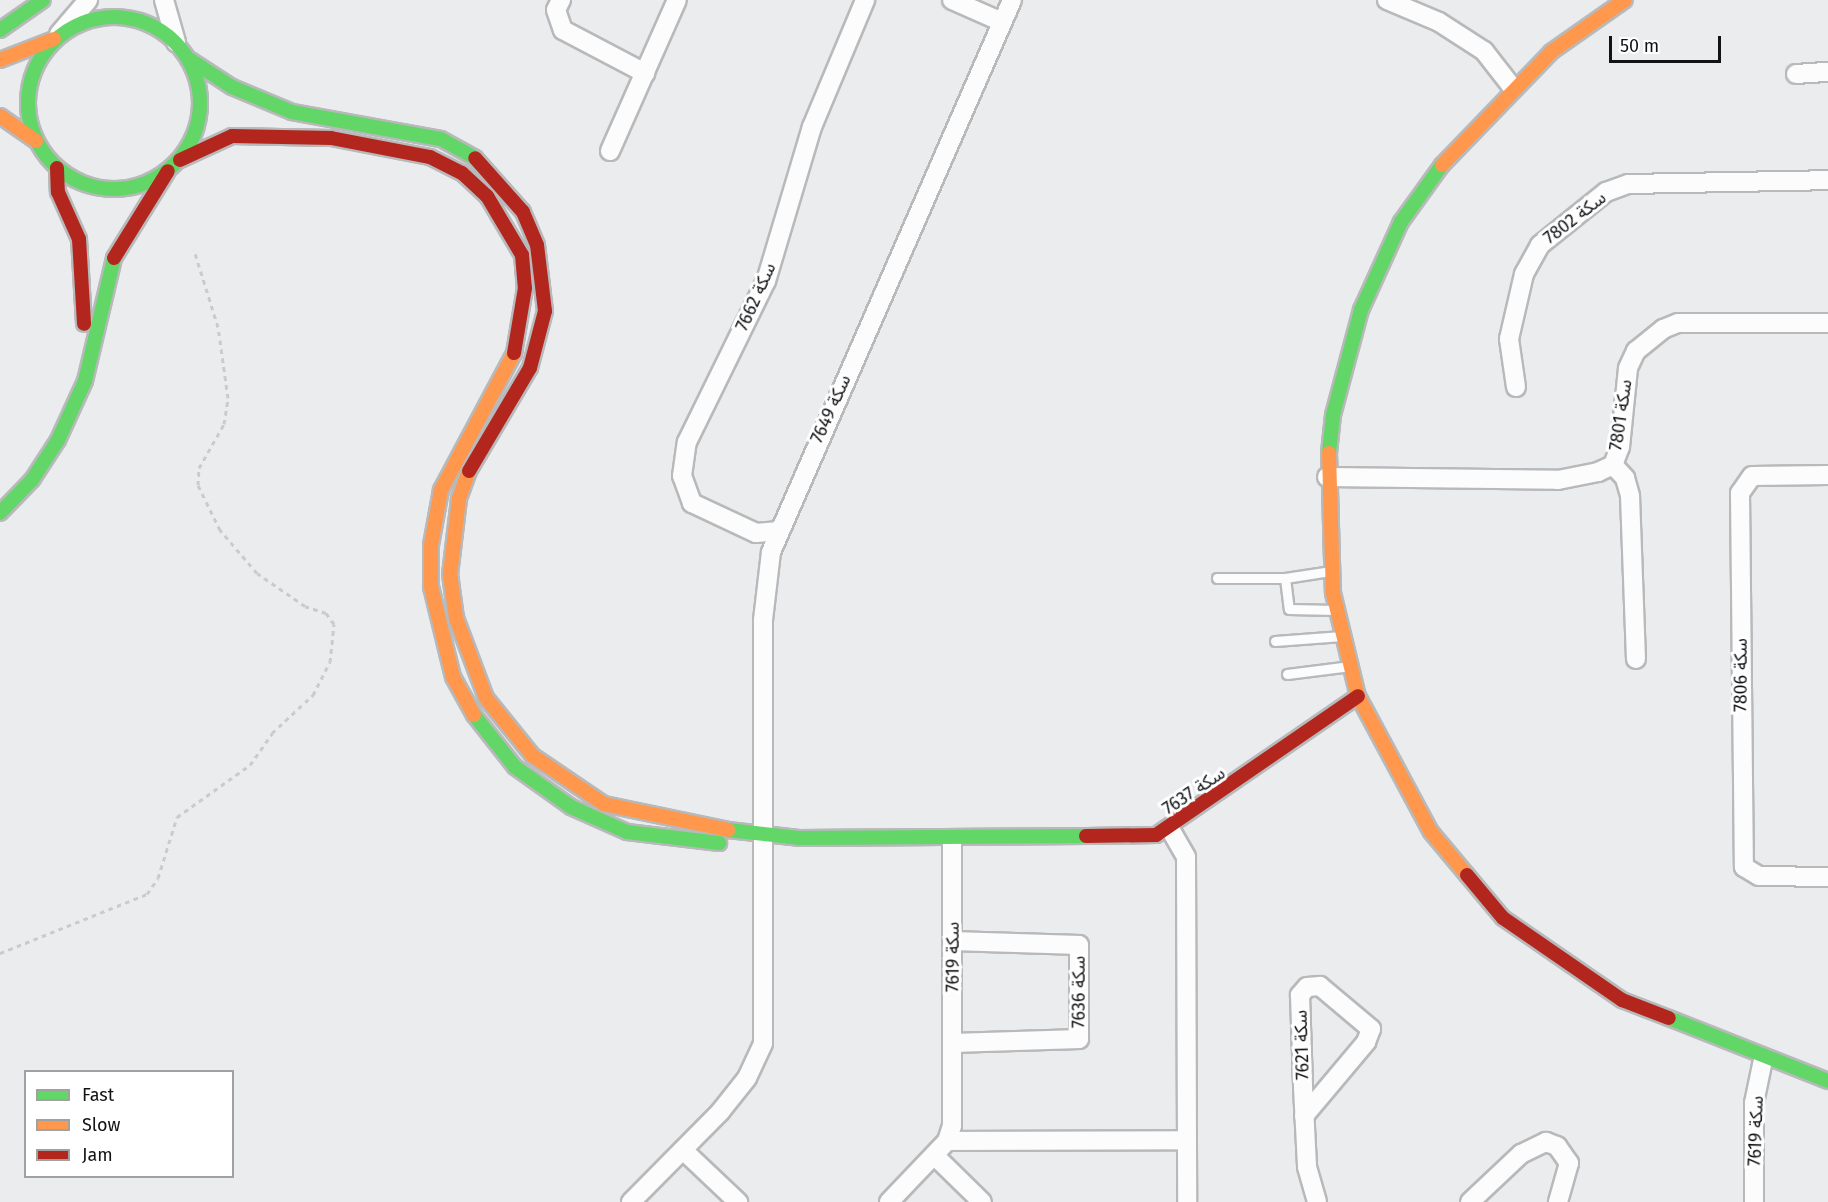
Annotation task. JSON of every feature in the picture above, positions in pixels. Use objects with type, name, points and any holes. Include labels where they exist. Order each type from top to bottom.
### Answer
[{"type":"street","points":[[0,30],[43,0]]},
{"type":"street","points":[[36,141],[28,117],[29,87],[57,37],[88,0]]},
{"type":"street","points":[[165,0],[176,42]]},
{"type":"street","points":[[561,0],[556,10],[563,30],[645,73]]},
{"type":"street","points":[[610,151],[678,0]]},
{"type":"street","name":"سكة 7662","points":[[779,531],[756,533],[692,503],[682,476],[687,442],[766,281],[812,127],[865,0]]},
{"type":"street","points":[[952,0],[1002,22]]},
{"type":"street","name":"سكة 7649","points":[[632,1202],[747,1077],[763,1044],[762,837],[765,584],[779,531],[1012,0]]},
{"type":"street","points":[[1387,0],[1439,22],[1484,51],[1512,87]]},
{"type":"street","points":[[1625,0],[1512,87],[1426,184],[1378,267],[1345,362],[1327,477],[1330,571],[1336,610],[1358,696],[1431,832],[1503,918],[1622,1000],[1763,1060],[1828,1081]]},
{"type":"street","points":[[0,60],[57,37],[86,22],[116,17],[145,22],[176,42],[189,59],[231,87],[292,112],[441,139],[478,159],[505,187],[537,245],[545,310],[530,368],[475,455],[459,499],[450,574],[467,653],[486,698],[504,722],[533,756],[575,787],[629,813],[762,837]]},
{"type":"street","points":[[0,116],[36,141],[57,168],[80,183],[106,190],[150,184],[180,160],[194,137],[201,111],[189,59]]},
{"type":"street","points":[[1796,74],[1828,72]]},
{"type":"street","points":[[180,160],[232,136],[331,138],[430,157],[462,173],[487,196],[522,255],[525,288],[514,354],[441,490],[431,545],[431,587],[453,677],[479,724],[515,767],[595,821],[672,842],[762,837],[952,841]]},
{"type":"street","points":[[24,462],[66,395],[86,312],[79,239],[58,192],[57,168]]},
{"type":"street","points":[[0,513],[32,480],[58,440],[85,381],[114,257],[168,171]]},
{"type":"street","name":"سكة 7802","points":[[1516,387],[1509,339],[1524,274],[1540,245],[1605,192],[1628,184],[1828,180]]},
{"type":"street","name":"سكة 7801","points":[[1327,477],[1558,480],[1613,465],[1620,447],[1628,368],[1636,351],[1663,329],[1678,323],[1828,323]]},
{"type":"street","points":[[1613,465],[1625,478],[1630,496],[1636,659]]},
{"type":"street","name":"سكة 7806","points":[[1828,475],[1752,476],[1740,493],[1744,867],[1759,876],[1828,877]]},
{"type":"street","points":[[0,491],[11,479]]},
{"type":"street","name":"سكة 7637","points":[[952,841],[1133,838],[1170,829],[1358,696]]},
{"type":"street","points":[[1170,829],[1186,857],[1187,1202]]},
{"type":"street","name":"سكة 7619","points":[[947,1141],[954,1109],[952,841]]},
{"type":"street","name":"سكة 7636","points":[[953,941],[1079,945],[1079,1039],[953,1044]]},
{"type":"street","name":"سكة 7621","points":[[1304,1116],[1366,1042],[1371,1029],[1320,986],[1307,987],[1300,995],[1304,1116],[1307,1167],[1317,1202]]},
{"type":"street","name":"سكة 7619","points":[[1754,1202],[1754,1103],[1763,1060]]},
{"type":"street","points":[[889,1202],[947,1141],[1186,1140]]},
{"type":"street","points":[[1470,1202],[1521,1154],[1546,1142],[1557,1146],[1569,1163],[1558,1202]]},
{"type":"street","points":[[682,1150],[738,1202]]},
{"type":"street","points":[[934,1155],[982,1202]]},
{"type":"lane","points":[[1217,578],[1285,578],[1330,571]]},
{"type":"lane","points":[[1285,578],[1289,609],[1336,610]]},
{"type":"lane","points":[[1275,641],[1341,636]]},
{"type":"lane","points":[[1287,674],[1350,666]]},
{"type":"path","points":[[0,953],[147,894],[158,878],[177,818],[250,765],[272,733],[314,695],[330,662],[334,624],[326,613],[306,606],[257,573],[220,530],[198,485],[199,468],[224,424],[228,398],[218,327],[194,250]]},
{"type":"traffic: fast","points":[[0,30],[43,0]]},
{"type":"traffic: fast","points":[[114,17],[131,18],[147,23],[162,31],[175,42],[186,55],[194,70],[199,86],[200,103],[199,120],[194,136],[186,151],[175,164],[162,175],[147,183],[131,188],[114,189],[97,188],[81,183],[66,175],[53,164],[42,151],[34,136],[29,120],[28,103],[29,86],[34,70],[42,55],[53,42],[66,31],[81,23],[97,18],[114,17]]},
{"type":"traffic: fast","points":[[189,59],[232,87],[292,112],[441,139],[475,158]]},
{"type":"traffic: fast","points":[[1329,453],[1333,415],[1361,310],[1401,222],[1442,165]]},
{"type":"traffic: fast","points":[[0,513],[32,480],[58,440],[85,381],[114,258]]},
{"type":"traffic: fast","points":[[474,715],[515,767],[571,807],[627,832],[719,843]]},
{"type":"traffic: fast","points":[[728,830],[799,838],[1086,836]]},
{"type":"traffic: fast","points":[[1669,1018],[1828,1081]]},
{"type":"traffic: slow","points":[[1442,165],[1551,52],[1625,0]]},
{"type":"traffic: slow","points":[[0,60],[54,39]]},
{"type":"traffic: slow","points":[[0,116],[36,141]]},
{"type":"traffic: slow","points":[[474,715],[453,677],[431,587],[431,545],[441,490],[514,353]]},
{"type":"traffic: slow","points":[[1329,453],[1333,593],[1358,696],[1431,832],[1467,875]]},
{"type":"traffic: slow","points":[[469,471],[459,499],[450,574],[456,618],[486,698],[533,756],[604,804],[728,830]]},
{"type":"traffic: jam","points":[[180,160],[232,136],[331,138],[430,157],[462,173],[487,196],[522,255],[525,288],[514,353]]},
{"type":"traffic: jam","points":[[469,471],[530,368],[545,311],[537,245],[523,212],[475,158]]},
{"type":"traffic: jam","points":[[57,168],[58,192],[79,239],[84,324]]},
{"type":"traffic: jam","points":[[114,258],[168,171]]},
{"type":"traffic: jam","points":[[1086,836],[1156,835],[1358,696]]},
{"type":"traffic: jam","points":[[1467,875],[1503,918],[1622,1000],[1669,1018]]}]
